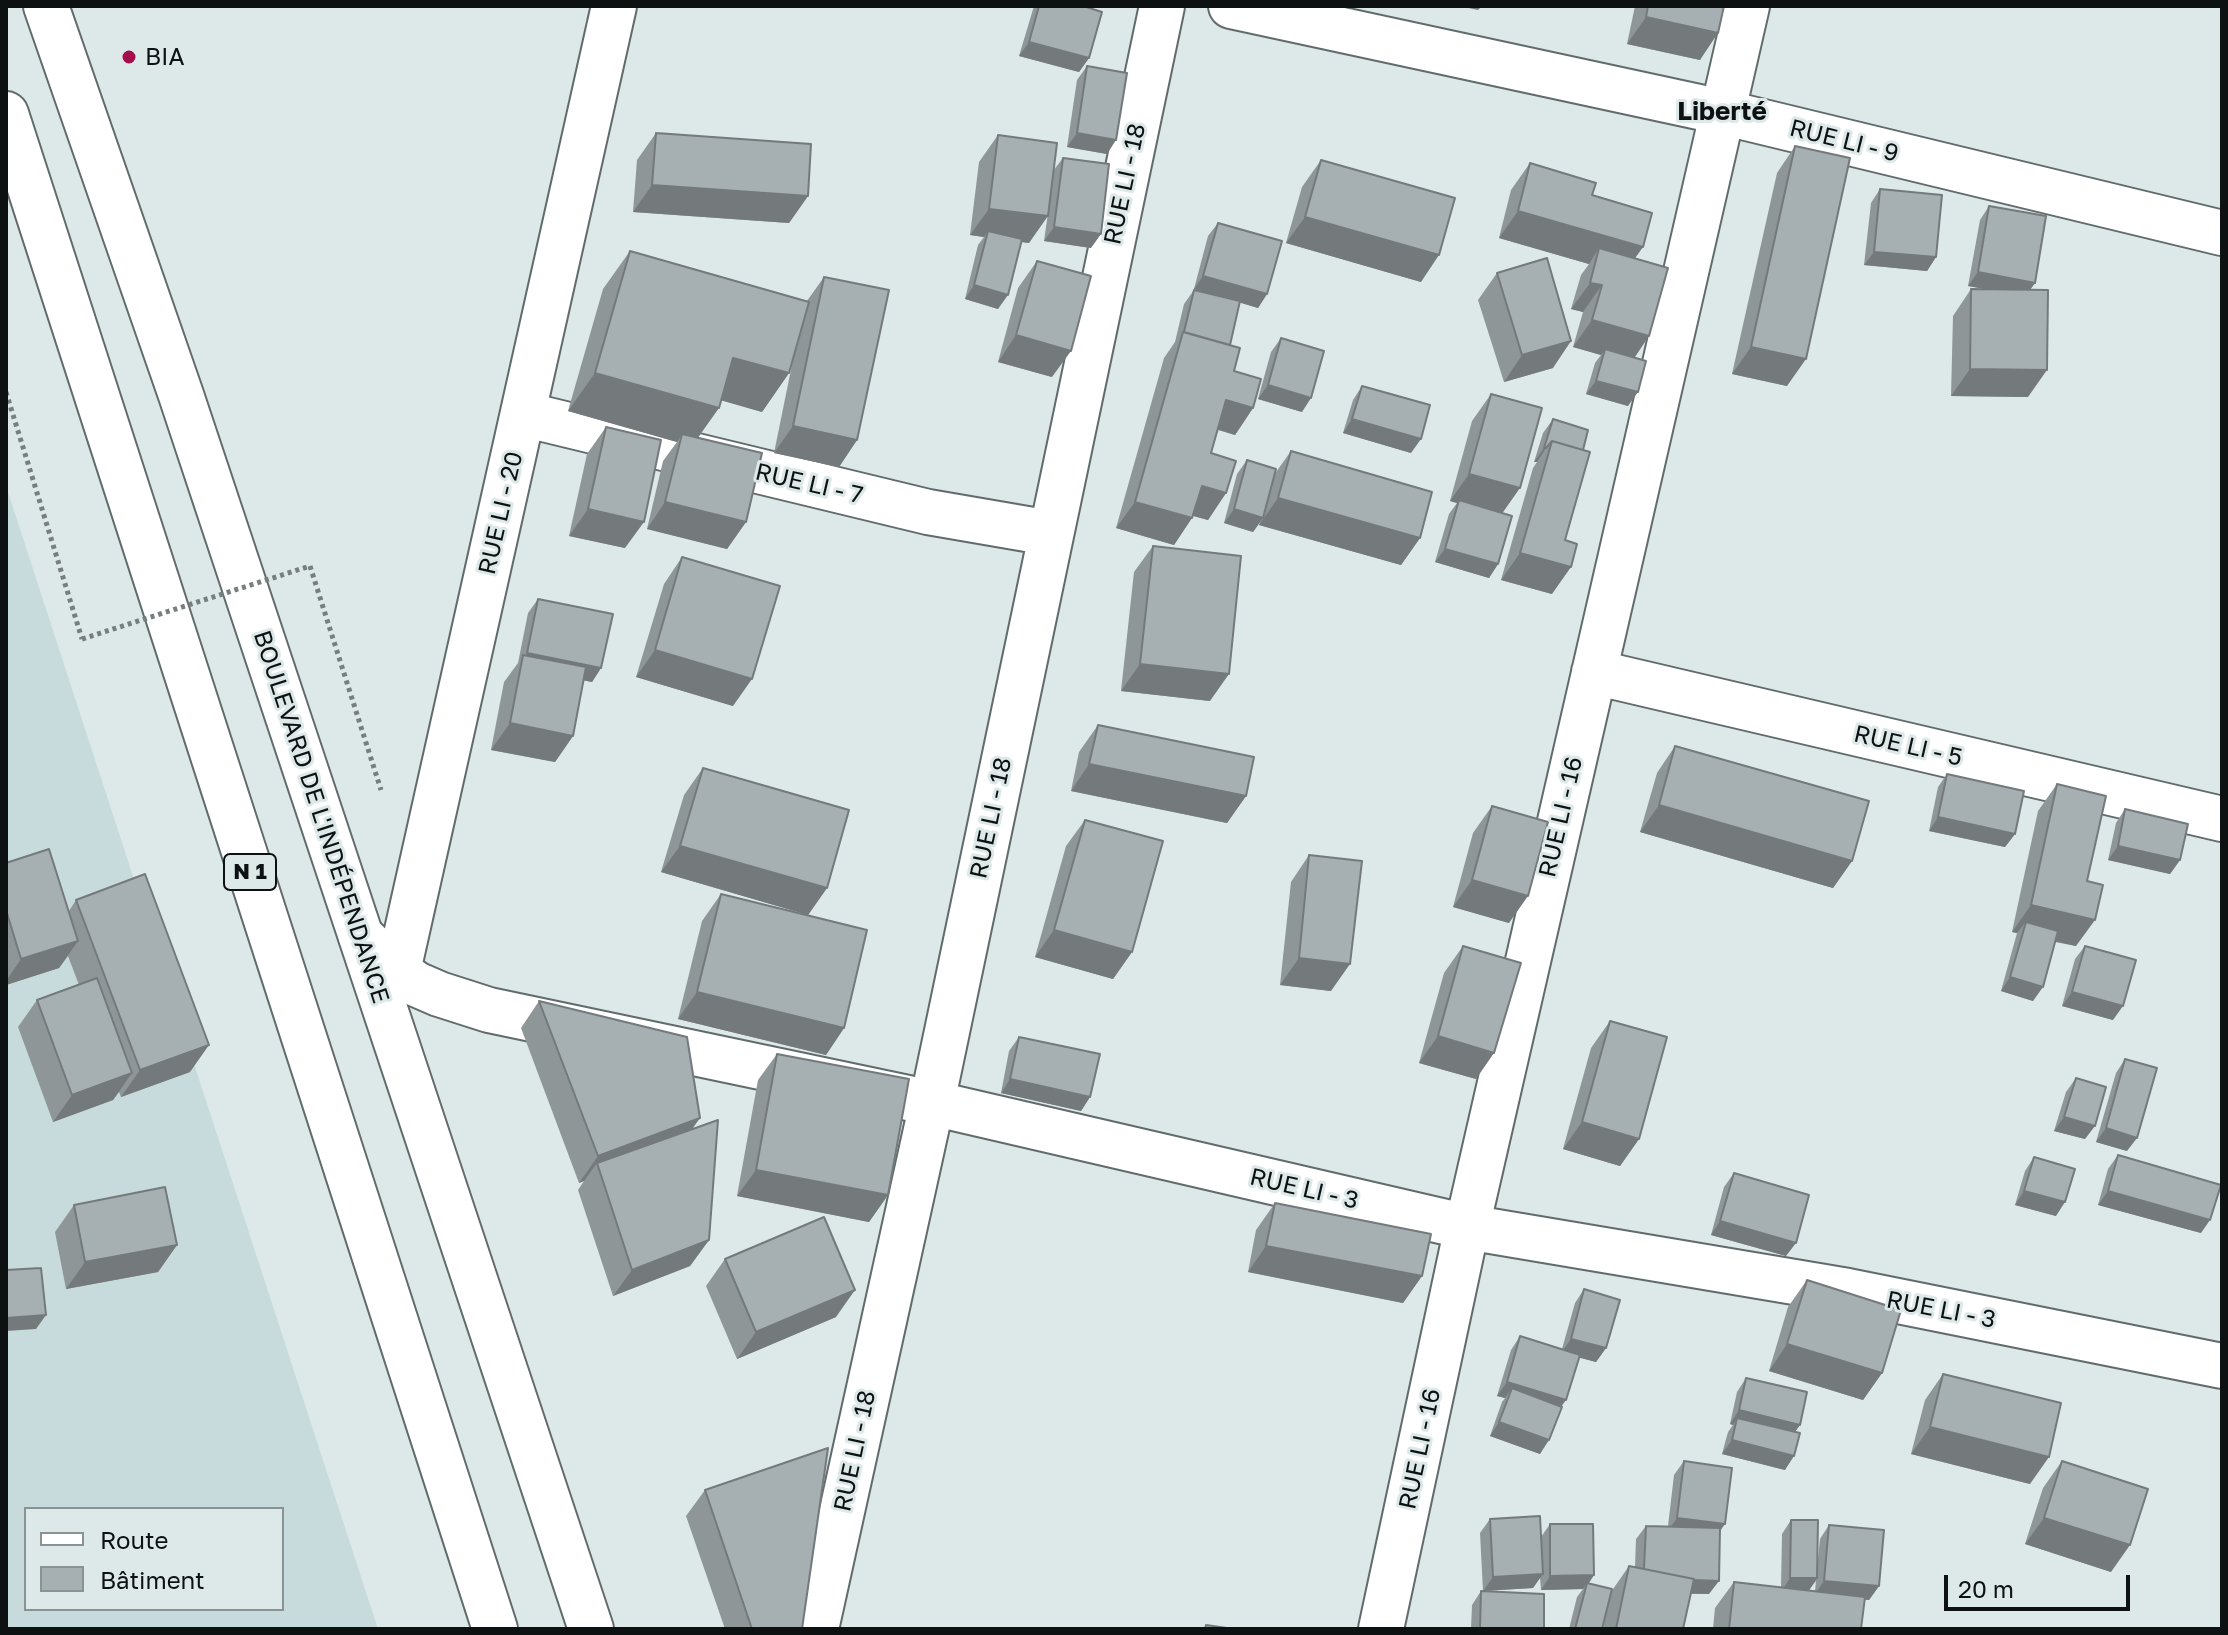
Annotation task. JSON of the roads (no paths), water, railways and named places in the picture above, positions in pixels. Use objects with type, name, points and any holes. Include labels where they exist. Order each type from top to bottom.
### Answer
[{"type":"street","name":"BOULEVARD DE L'INDÉPENDANCE","points":[[46,6],[181,395],[591,1629]]},
{"type":"street","name":"RUE LI - 20","points":[[398,971],[614,6]]},
{"type":"street","name":"RUE LI - 18","points":[[816,1629],[932,1103],[1162,6]]},
{"type":"street","name":"RUE LI - 9","points":[[1231,6],[1722,112],[2222,233]]},
{"type":"street","name":"RUE LI - 16","points":[[1381,1629],[1467,1227],[1747,6]]},
{"type":"street","name":"N 1","points":[[6,114],[495,1629]]},
{"type":"street","name":"RUE LI - 7","points":[[523,414],[928,512],[1050,533]]},
{"type":"street","name":"RUE LI - 5","points":[[1594,672],[2222,819]]},
{"type":"street","points":[[361,936],[398,971]]},
{"type":"street","name":"RUE LI - 3","points":[[398,971],[416,984],[439,994],[489,1010],[932,1103],[1467,1227],[1848,1291],[2222,1366]]},
{"type":"place","name":"BIA","points":[[129,57]]},
{"type":"district","name":"Liberté","points":[[1722,112]]}]
